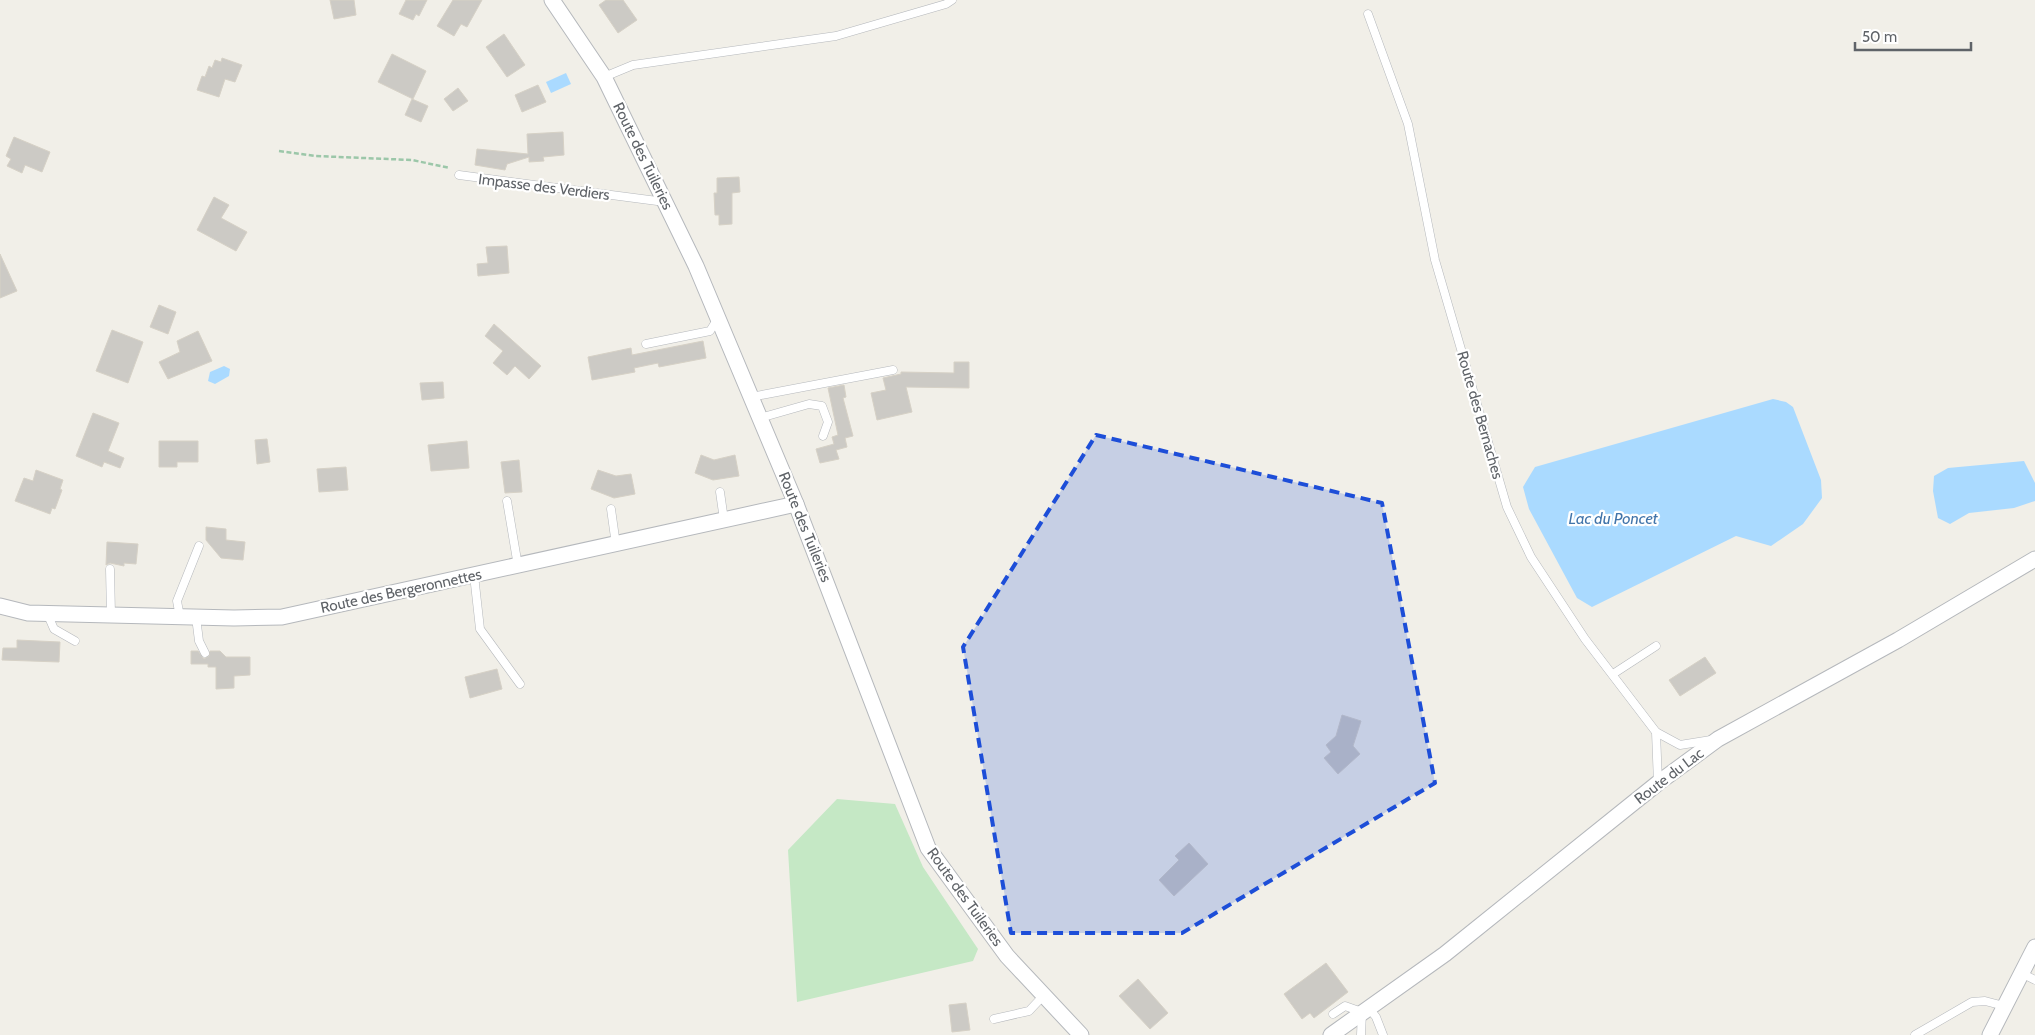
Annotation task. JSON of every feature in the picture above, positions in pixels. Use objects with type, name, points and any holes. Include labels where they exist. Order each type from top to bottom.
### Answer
[{"type":"street","name":"Route des Tuileries","points":[[552,0],[604,76],[696,266],[796,504],[928,848],[1007,956],[1044,995],[1075,1033]]},
{"type":"street","name":"Route des Bergeronnettes","points":[[0,606],[28,613],[48,614],[282,617],[796,504]]},
{"type":"street","name":"Route du Lac","points":[[1331,1035],[1365,1009],[1445,954],[1658,783],[1718,739],[1898,640],[2035,559]]},
{"type":"street","points":[[1990,1035],[2004,1006],[2028,977],[2035,947]]},
{"type":"lane","points":[[604,76],[633,65],[836,36],[946,4],[952,0]]},
{"type":"lane","name":"Route des Bernaches","points":[[1368,14],[1408,124],[1435,260],[1507,507],[1531,557],[1585,639],[1656,732]]},
{"type":"lane","name":"Impasse des Verdiers","points":[[459,175],[665,202]]},
{"type":"lane","points":[[646,344],[710,331],[718,318]]},
{"type":"lane","points":[[751,397],[893,370]]},
{"type":"lane","points":[[760,418],[809,404],[822,406],[828,422],[823,436]]},
{"type":"lane","points":[[720,492],[724,520]]},
{"type":"lane","points":[[507,501],[518,566]]},
{"type":"lane","points":[[611,509],[616,545]]},
{"type":"lane","points":[[180,617],[177,601],[199,546]]},
{"type":"lane","points":[[110,569],[111,615]]},
{"type":"lane","points":[[474,576],[480,629],[520,684]]},
{"type":"lane","points":[[48,614],[54,629],[75,641]]},
{"type":"lane","points":[[196,617],[199,641],[206,653]]},
{"type":"lane","points":[[1613,674],[1656,646]]},
{"type":"lane","points":[[1656,732],[1680,745],[1718,739]]},
{"type":"lane","points":[[1656,732],[1658,783]]},
{"type":"lane","points":[[994,1019],[1028,1011],[1044,995]]},
{"type":"lane","points":[[1915,1035],[1972,1002],[1985,1001],[2004,1006]]},
{"type":"lane","points":[[1333,1014],[1345,1006],[1365,1009],[1376,1017],[1383,1035]]},
{"type":"lane","points":[[1362,1035],[1365,1009]]},
{"type":"path","name":"Impasse des Verdiers","points":[[279,151],[316,156],[412,160],[458,170],[459,175]]},
{"type":"highlighted area","points":[[1096,435],[1382,503],[1435,783],[1182,933],[1011,933],[963,647]]},
{"type":"green space","points":[[837,799],[895,804],[923,867],[978,949],[973,961],[797,1002],[788,850]]},
{"type":"water","points":[[566,73],[571,84],[551,93],[546,82]]},
{"type":"water","points":[[224,366],[230,369],[229,376],[215,384],[208,381],[210,372]]},
{"type":"water","name":"Lac du Poncet","points":[[1773,399],[1786,402],[1793,407],[1821,480],[1822,498],[1803,524],[1771,546],[1736,536],[1592,607],[1577,598],[1529,509],[1523,487],[1535,467]]},
{"type":"water","points":[[2024,461],[2035,483],[2035,501],[2014,508],[1969,513],[1950,524],[1938,518],[1933,491],[1934,476],[1948,468]]},
{"type":"building","points":[[330,0],[354,0],[356,15],[334,19]]},
{"type":"building","points":[[406,0],[427,0],[419,16],[416,14],[413,20],[399,14]]},
{"type":"building","points":[[453,0],[482,0],[467,27],[461,24],[454,36],[437,26]]},
{"type":"building","points":[[606,0],[623,0],[637,20],[618,33],[599,5]]},
{"type":"building","points":[[504,34],[525,65],[507,77],[486,47]]},
{"type":"building","points":[[392,54],[426,71],[413,99],[378,82]]},
{"type":"building","points":[[222,58],[242,65],[235,82],[225,79],[219,97],[197,90],[202,76],[205,77],[209,66],[212,68],[215,60],[221,62]]},
{"type":"building","points":[[538,85],[546,102],[522,112],[515,95]]},
{"type":"building","points":[[458,88],[468,101],[453,111],[444,99]]},
{"type":"building","points":[[412,99],[428,106],[421,122],[405,115]]},
{"type":"building","points":[[563,132],[564,155],[543,157],[544,161],[529,162],[529,157],[507,164],[505,170],[475,165],[477,149],[528,154],[527,134]]},
{"type":"building","points":[[14,137],[50,152],[42,172],[25,165],[22,173],[7,166],[11,159],[6,156]]},
{"type":"building","points":[[739,177],[740,192],[732,193],[732,224],[719,225],[719,215],[715,215],[714,193],[717,193],[717,178]]},
{"type":"building","points":[[214,197],[229,205],[221,218],[247,232],[236,251],[197,230]]},
{"type":"building","points":[[507,246],[509,273],[478,276],[477,264],[488,263],[486,247]]},
{"type":"building","points":[[0,254],[17,291],[0,298]]},
{"type":"building","points":[[159,305],[176,312],[168,334],[150,327]]},
{"type":"building","points":[[494,324],[541,366],[529,379],[515,366],[507,375],[493,363],[503,351],[485,336]]},
{"type":"building","points":[[112,330],[143,342],[128,383],[96,371]]},
{"type":"building","points":[[198,331],[212,361],[168,379],[159,362],[180,352],[177,341]]},
{"type":"building","points":[[703,341],[706,358],[659,367],[658,363],[634,368],[635,372],[592,380],[588,357],[631,348],[632,355]]},
{"type":"building","points":[[954,362],[969,362],[969,388],[906,387],[912,412],[877,420],[871,393],[886,390],[883,378],[901,374],[901,372],[954,373]]},
{"type":"building","points":[[443,382],[444,398],[422,400],[420,383]]},
{"type":"building","points":[[844,385],[846,397],[843,398],[853,436],[845,438],[847,447],[836,450],[839,459],[820,463],[816,449],[834,444],[832,437],[838,435],[828,388]]},
{"type":"building","points":[[93,413],[119,423],[108,451],[124,458],[120,468],[104,462],[102,467],[76,456]]},
{"type":"building","points":[[267,439],[270,462],[257,464],[255,440]]},
{"type":"building","points":[[159,441],[198,441],[198,462],[177,462],[177,467],[159,467]]},
{"type":"building","points":[[467,441],[469,468],[431,471],[428,445]]},
{"type":"building","points":[[701,455],[714,460],[735,455],[739,476],[713,480],[695,473]]},
{"type":"building","points":[[519,460],[522,492],[505,493],[501,462]]},
{"type":"building","points":[[346,467],[348,490],[319,492],[317,469]]},
{"type":"building","points":[[36,470],[63,480],[60,489],[62,490],[55,509],[52,508],[50,514],[15,501],[24,478],[33,481]]},
{"type":"building","points":[[598,470],[616,476],[631,474],[635,494],[614,498],[591,489]]},
{"type":"building","points":[[206,527],[226,529],[226,540],[245,542],[243,560],[221,558],[206,540]]},
{"type":"building","points":[[107,542],[138,544],[136,564],[124,563],[124,566],[110,563],[106,565]]},
{"type":"building","points":[[17,640],[60,642],[59,662],[2,660],[3,648],[17,648]]},
{"type":"building","points":[[191,651],[198,651],[204,659],[209,656],[210,651],[220,651],[226,657],[250,657],[250,675],[234,676],[234,688],[216,689],[216,667],[208,667],[208,664],[191,664]]},
{"type":"building","points":[[1705,657],[1716,673],[1680,696],[1669,680]]},
{"type":"building","points":[[497,669],[502,689],[470,698],[465,677]]},
{"type":"building","points":[[1342,715],[1361,721],[1353,746],[1360,754],[1338,774],[1324,758],[1331,752],[1326,745],[1336,736]]},
{"type":"building","points":[[1189,843],[1208,864],[1174,896],[1159,880],[1179,860],[1175,856]]},
{"type":"building","points":[[1326,963],[1348,992],[1314,1018],[1310,1013],[1302,1019],[1284,994]]},
{"type":"building","points":[[1138,979],[1168,1013],[1150,1029],[1119,996]]},
{"type":"building","points":[[966,1003],[970,1030],[952,1032],[949,1005]]}]
